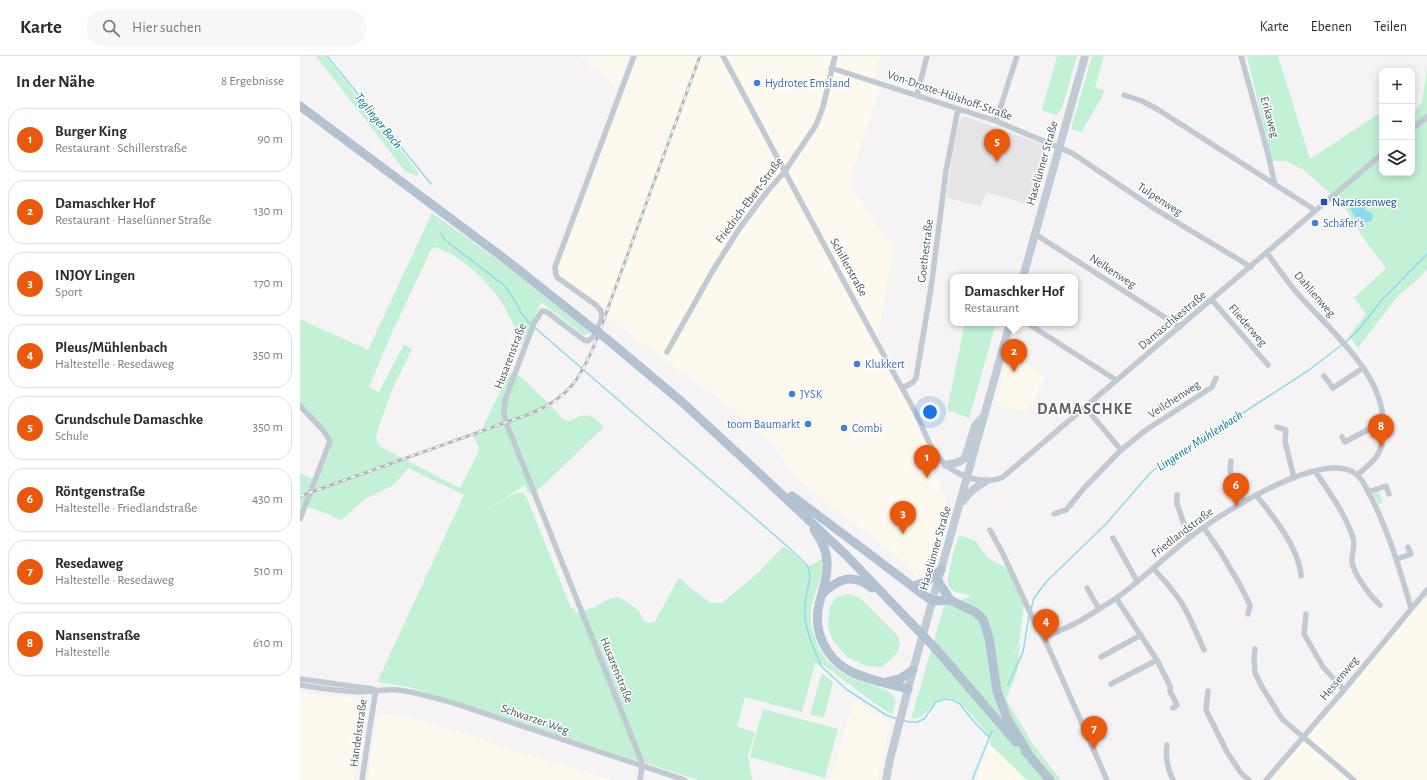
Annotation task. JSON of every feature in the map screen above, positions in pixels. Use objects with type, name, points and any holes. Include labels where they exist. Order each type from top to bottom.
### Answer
[{"type":"main road","points":[[300,106],[501,256],[608,340],[664,387],[846,555],[936,649],[1050,780]]},
{"type":"main road","points":[[762,476],[822,518],[933,601],[950,600],[975,612],[983,619],[989,638],[997,691],[1006,716],[1029,755]]},
{"type":"main road","points":[[806,517],[820,538],[826,554],[826,574],[817,619],[820,636],[827,651],[836,662],[846,669],[857,674],[908,689]]},
{"type":"main road","points":[[913,586],[926,582],[941,570]]},
{"type":"main road","points":[[822,595],[837,582],[845,579],[853,579],[867,583],[894,605]]},
{"type":"main road","points":[[938,581],[950,600]]},
{"type":"main road","points":[[884,682],[900,679],[913,670]]},
{"type":"street","name":"Husarenstraße","points":[[634,56],[555,267],[558,278],[596,305],[601,311],[602,318],[595,335],[588,341],[584,340],[547,312],[542,312],[534,323],[505,400],[505,418],[616,696],[641,760],[642,767]]},
{"type":"street","name":"Schillerstraße","points":[[724,56],[902,388],[930,444],[940,461],[957,473],[967,477]]},
{"type":"street","name":"Friedrich-Ebert-Straße","points":[[667,352],[712,272],[739,229],[766,193],[785,171],[816,125],[823,107],[835,56]]},
{"type":"street","points":[[917,95],[927,56]]},
{"type":"street","points":[[996,121],[1017,56]]},
{"type":"street","name":"Haselünner Straße","points":[[1024,274],[1085,56]]},
{"type":"street","name":"Erikaweg","points":[[1241,56],[1275,184]]},
{"type":"street","name":"Von-Droste-Hülshoff-Straße","points":[[831,68],[996,121],[1060,147]]},
{"type":"street","points":[[1124,95],[1142,101],[1158,109],[1315,210]]},
{"type":"street","name":"Goethestraße","points":[[902,388],[912,383],[916,378],[931,288],[946,171],[958,109]]},
{"type":"street","points":[[1415,127],[1427,117]]},
{"type":"street","name":"Tulpenweg","points":[[1060,147],[1072,153],[1155,209],[1250,267]]},
{"type":"street","name":"Damaschkestraße","points":[[967,477],[986,481],[996,480],[1003,477],[1379,157]]},
{"type":"street","name":"Nelkenweg","points":[[1035,234],[1180,327]]},
{"type":"street","name":"Dahlienweg","points":[[1267,253],[1298,294],[1343,342],[1363,368],[1375,390],[1384,421]]},
{"type":"street","name":"Fliederweg","points":[[1212,300],[1268,365]]},
{"type":"street","name":"Haselünner Straße","points":[[886,780],[913,670],[1009,326]]},
{"type":"street","points":[[1032,326],[1116,380]]},
{"type":"street","points":[[1324,376],[1333,388],[1363,368]]},
{"type":"street","name":"Veilchenweg","points":[[1054,514],[1066,510],[1085,486],[1121,450],[1146,430],[1212,387],[1216,378]]},
{"type":"street","points":[[300,406],[323,430],[330,442],[300,519]]},
{"type":"street","points":[[1085,407],[1121,450]]},
{"type":"street","points":[[946,465],[962,460],[969,446],[975,426],[984,416]]},
{"type":"street","points":[[1342,437],[1345,442],[1384,421]]},
{"type":"street","points":[[1384,421],[1381,447],[1372,462],[1357,475],[1368,492],[1385,527],[1397,559],[1411,608]]},
{"type":"street","points":[[1277,427],[1286,430],[1285,441],[1294,478]]},
{"type":"street","points":[[1231,460],[1230,471],[1243,502]]},
{"type":"street","name":"Friedlandstraße","points":[[1044,638],[1074,624],[1116,598],[1189,538],[1256,495],[1294,478],[1315,471],[1333,469],[1344,470],[1357,475]]},
{"type":"street","points":[[1315,471],[1344,515],[1354,539],[1354,552],[1351,561],[1354,568],[1366,589],[1380,605]]},
{"type":"street","points":[[958,510],[969,492],[986,481]]},
{"type":"street","points":[[1368,492],[1386,486],[1389,494]]},
{"type":"street","points":[[1177,495],[1177,504],[1189,538]]},
{"type":"street","points":[[1256,495],[1286,536],[1300,568],[1301,576]]},
{"type":"street","points":[[1204,528],[1220,551],[1240,585],[1250,605],[1248,614]]},
{"type":"street","points":[[990,530],[1003,554],[1033,620],[1044,638],[1107,780]]},
{"type":"street","points":[[1113,538],[1137,581]]},
{"type":"street","points":[[1397,559],[1411,554],[1408,548]]},
{"type":"street","points":[[1153,568],[1167,583],[1181,603],[1198,635],[1204,650]]},
{"type":"street","points":[[1087,588],[1099,609]]},
{"type":"street","name":"Hessenweg","points":[[1266,780],[1344,690],[1427,590]]},
{"type":"street","points":[[1116,598],[1157,660],[1170,686],[1170,691],[1177,705],[1173,708]]},
{"type":"street","points":[[1306,614],[1304,634],[1323,667],[1344,690]]},
{"type":"street","points":[[1102,656],[1141,635]]},
{"type":"street","points":[[1255,649],[1255,673],[1282,719],[1354,780]]},
{"type":"street","points":[[1111,684],[1157,660]]},
{"type":"street","name":"Schwarzer Weg","points":[[300,679],[371,688],[376,690]]},
{"type":"street","name":"Schwarzer Weg","points":[[300,685],[341,691],[399,690],[447,701],[642,767],[685,780]]},
{"type":"street","name":"Handelsstraße","points":[[362,780],[370,720],[376,690]]},
{"type":"street","points":[[1208,691],[1206,710],[1227,752],[1241,773],[1249,780]]},
{"type":"street","points":[[1167,745],[1166,752],[1168,768],[1173,780]]},
{"type":"street","points":[[640,780],[642,767]]},
{"type":"shaded area","points":[[580,56],[629,56],[617,89]]},
{"type":"shaded area","points":[[637,56],[881,56],[872,82],[880,85],[849,185],[894,249],[878,336],[935,454],[927,456],[925,459],[930,465],[947,500],[930,560],[916,578],[910,569],[890,551],[793,475],[773,446],[743,417],[606,317],[601,310],[562,279],[558,274],[558,265]]},
{"type":"shaded area","points":[[964,116],[1044,145],[1043,154],[1045,158],[1031,205],[986,192],[981,206],[946,198],[953,149],[959,123],[961,118]]},
{"type":"shaded area","points":[[1009,353],[1046,376],[1033,403],[1025,412],[995,405]]},
{"type":"shaded area","points":[[1422,596],[1427,600],[1427,780],[1264,780]]},
{"type":"shaded area","points":[[300,693],[351,697],[358,700],[354,780],[300,780]]},
{"type":"shaded area","points":[[854,698],[890,723],[878,780],[831,780]]},
{"type":"shaded area","points":[[378,714],[409,717],[613,780],[367,780]]},
{"type":"shaded area","points":[[989,744],[1026,780],[976,780]]},
{"type":"green space","points":[[316,56],[325,56],[418,172],[418,177],[405,171]]},
{"type":"green space","points":[[1057,56],[1077,56],[1062,108],[1057,115],[1042,110]]},
{"type":"green space","points":[[1092,56],[1104,56],[1095,88],[1104,90],[1102,97],[1081,132],[1071,129]]},
{"type":"green space","points":[[1247,56],[1278,56],[1310,159],[1378,114],[1379,116],[1379,154],[1331,194],[1305,171],[1287,161],[1272,161]]},
{"type":"green space","points":[[1427,68],[1427,115],[1415,125],[1415,110],[1422,102]]},
{"type":"green space","points":[[1427,120],[1427,270],[1397,297],[1358,348],[1349,336],[1366,314],[1354,298],[1386,268],[1364,239],[1347,211],[1334,197],[1379,160],[1379,176],[1415,176],[1415,130]]},
{"type":"green space","points":[[432,213],[502,263],[591,333],[584,335],[541,302],[521,346],[517,332],[504,306],[486,283],[465,263],[453,255],[436,247],[431,250],[394,328],[369,387],[379,392],[404,344],[412,349],[392,390],[378,429],[376,437],[381,447],[460,488],[478,453],[479,447],[472,434],[482,429],[509,373],[520,376],[563,419],[569,421],[580,416],[588,415],[604,427],[539,489],[529,495],[525,485],[483,512],[515,493],[523,493],[527,498],[571,608],[574,608],[576,613],[595,607],[607,600],[617,597],[638,610],[644,621],[648,623],[655,622],[679,577],[689,587],[711,603],[722,603],[758,573],[784,546],[808,567],[822,559],[822,573],[811,606],[811,626],[818,646],[827,661],[844,674],[890,692],[896,701],[892,715],[825,666],[815,663],[802,712],[745,697],[737,726],[755,733],[748,755],[752,779],[754,780],[698,780],[409,687],[377,682],[464,495],[408,468],[391,486],[365,499],[341,520],[302,505],[300,509],[300,473],[317,481],[330,450],[331,443],[300,406],[300,319],[368,350]]},
{"type":"green space","points":[[964,326],[995,326],[969,418],[947,410]]},
{"type":"green space","points":[[1378,491],[1383,502],[1379,504],[1373,494]]},
{"type":"green space","points":[[959,535],[976,541],[988,557],[1006,567],[1024,605],[1019,642],[1011,660],[1020,643],[1017,672],[1006,699],[1034,746],[1061,780],[1027,780],[990,744],[991,738],[968,710],[958,701],[948,698],[942,699],[936,702],[922,716],[911,719],[944,606],[972,596],[953,591],[949,587],[948,583],[951,562]]},
{"type":"green space","points":[[848,594],[860,598],[897,635],[900,645],[899,649],[897,653],[882,667],[867,666],[847,657],[832,639],[828,626],[829,609],[835,598]]},
{"type":"green space","points":[[822,673],[833,682],[824,718],[810,714]]},
{"type":"green space","points":[[763,709],[838,729],[825,778],[750,757]]},
{"type":"water","points":[[1360,198],[1363,205],[1366,204],[1368,206],[1364,209],[1373,214],[1372,220],[1362,222],[1350,209],[1351,204]]},
{"type":"waterway","name":"Teglinger Bach","points":[[327,56],[431,184]]},
{"type":"waterway","points":[[441,233],[445,240],[505,286],[521,313],[531,325]]},
{"type":"waterway","name":"Lingener Mühlenbach","points":[[1346,342],[1360,328],[1381,301],[1427,254]]},
{"type":"waterway","points":[[534,327],[787,546],[808,566],[810,577],[805,602],[805,620],[810,639],[821,666],[846,689],[886,715],[897,719]]},
{"type":"waterway","name":"Lingener Mühlenbach","points":[[1031,609],[1034,598],[1047,581],[1105,525],[1152,471],[1191,444],[1215,431],[1309,370],[1343,344]]},
{"type":"waterway","name":"Lingener Mühlenbach","points":[[1008,685],[1023,652],[1029,616]]},
{"type":"waterway","points":[[902,720],[917,722],[924,719],[936,702],[945,699],[953,700],[960,704],[975,723],[989,737]]},
{"type":"waterway","name":"Lingener Mühlenbach","points":[[972,780],[992,731]]},
{"type":"railway","points":[[300,496],[532,413],[545,407],[565,393],[573,384],[585,365],[596,341],[700,56]]},
{"type":"place","name":"Hydrotec Emsland","points":[[757,83]]},
{"type":"place","name":"Grundschule Damaschke","points":[[997,162]]},
{"type":"place","name":"Narzissenweg","points":[[1324,202]]},
{"type":"place","name":"Schäfer's","points":[[1315,223]]},
{"type":"place","name":"Klukkert","points":[[857,364]]},
{"type":"place","name":"Damaschker Hof","points":[[1014,372]]},
{"type":"place","name":"JYSK","points":[[792,394]]},
{"type":"place","name":"toom Baumarkt","points":[[808,424]]},
{"type":"place","name":"Combi","points":[[844,428]]},
{"type":"place","name":"Nansenstraße","points":[[1381,447]]},
{"type":"place","name":"Burger King","points":[[927,478]]},
{"type":"place","name":"Röntgenstraße","points":[[1236,506]]},
{"type":"place","name":"INJOY Lingen","points":[[903,534]]},
{"type":"place","name":"Pleus/Mühlenbach","points":[[1046,642]]},
{"type":"place","name":"Resedaweg","points":[[1094,749]]},
{"type":"district","name":"DAMASCHKE","points":[[1085,408]]}]
